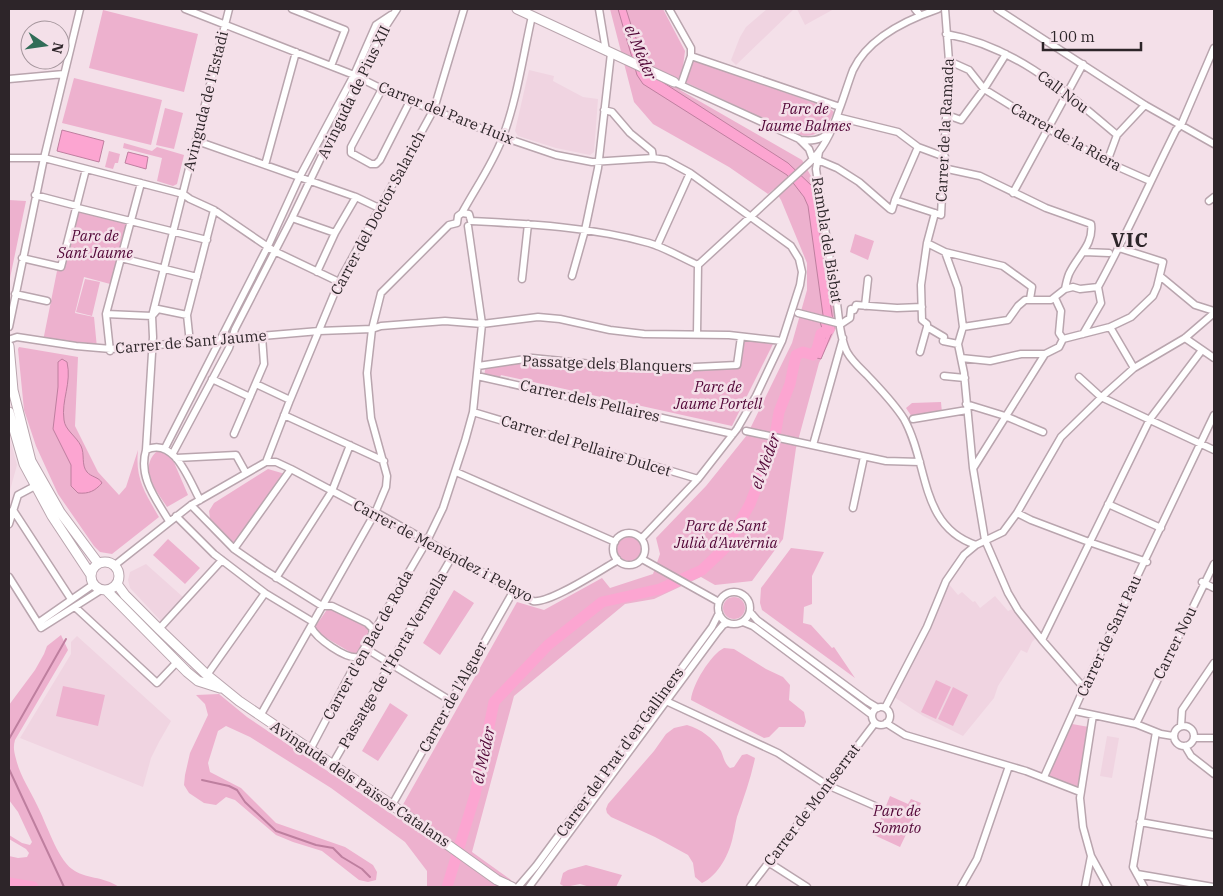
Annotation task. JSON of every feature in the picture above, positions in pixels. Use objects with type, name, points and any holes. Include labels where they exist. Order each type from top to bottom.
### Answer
[{"type":"street","points":[[9,327],[35,196],[80,9]]},
{"type":"street","name":"Carrer del Pare Huix","points":[[185,9],[331,66],[410,101],[503,137],[556,155],[599,162],[653,158]]},
{"type":"street","name":"Avinguda de l'Estadi","points":[[169,522],[153,495],[145,476],[143,460],[146,450],[153,337],[152,316],[229,9]]},
{"type":"street","points":[[292,9],[344,30],[331,66]]},
{"type":"street","name":"Carrer del Doctor Salarich","points":[[266,462],[339,282],[434,109],[464,9]]},
{"type":"street","points":[[516,9],[532,12],[611,53],[799,139],[809,149],[813,161]]},
{"type":"street","points":[[572,276],[585,230],[599,162],[611,53],[599,9]]},
{"type":"street","points":[[670,9],[691,48],[691,56],[678,83]]},
{"type":"street","points":[[916,9],[920,16]]},
{"type":"street","points":[[799,139],[816,140],[824,137],[833,127],[854,69],[862,56],[880,38],[920,16],[938,9]]},
{"type":"street","name":"Carrer de la Ramada","points":[[935,214],[941,215],[945,157],[949,61],[945,9]]},
{"type":"street","points":[[1001,10],[1145,105],[1214,144]]},
{"type":"street","name":"Avinguda de Pius XII","points":[[175,456],[229,348],[230,339],[310,182],[357,77],[376,25],[396,11]]},
{"type":"street","points":[[457,223],[457,218],[462,213],[503,137],[514,97],[532,12]]},
{"type":"street","name":"Call Nou","points":[[946,34],[964,38],[1019,60],[1067,94],[1117,135]]},
{"type":"street","points":[[1083,334],[1101,303],[1098,287],[1116,256],[1150,181],[1176,130],[1182,125],[1214,48]]},
{"type":"street","points":[[265,165],[296,52]]},
{"type":"street","points":[[947,115],[961,120],[984,89],[1006,54]]},
{"type":"street","points":[[691,56],[840,107]]},
{"type":"street","name":"Carrer de la Riera","points":[[949,61],[968,70],[984,89],[1047,128],[1107,162],[1150,181]]},
{"type":"street","points":[[1013,193],[1083,64]]},
{"type":"street","points":[[9,79],[64,74]]},
{"type":"street","name":"Avinguda de Pius XII","points":[[165,448],[268,246],[299,178],[357,77]]},
{"type":"street","points":[[382,89],[351,147],[351,153],[371,164],[376,164],[380,160],[410,101]]},
{"type":"street","points":[[1107,162],[1117,135],[1145,105]]},
{"type":"street","points":[[604,110],[612,112],[630,133],[652,151],[653,158],[666,160],[690,173],[791,246],[799,260],[802,272],[800,285],[782,341],[756,396],[733,434],[698,479],[642,538]]},
{"type":"street","points":[[837,117],[898,132],[918,147],[945,157]]},
{"type":"street","name":"Rambla del Bisbat","points":[[833,127],[813,161],[816,169],[841,326],[847,352],[854,362],[886,395],[904,419],[920,462],[935,512],[956,536],[976,545]]},
{"type":"street","points":[[197,141],[356,197],[380,208]]},
{"type":"street","points":[[813,161],[837,168],[859,182],[892,210],[918,147]]},
{"type":"street","points":[[9,158],[44,158],[183,194],[214,210],[274,251],[339,282]]},
{"type":"street","points":[[782,341],[697,334],[698,265],[813,161]]},
{"type":"street","points":[[943,168],[980,176],[1046,208],[1091,224],[1092,232],[1084,252],[1070,272],[1065,289]]},
{"type":"street","points":[[22,258],[61,267],[86,169]]},
{"type":"street","points":[[657,246],[690,173]]},
{"type":"street","points":[[111,350],[106,314],[141,183]]},
{"type":"street","points":[[35,196],[206,240]]},
{"type":"street","points":[[317,272],[335,233],[356,197]]},
{"type":"street","points":[[896,198],[935,214],[927,242],[921,285],[922,320],[927,324],[927,327],[944,337],[943,340],[958,344]]},
{"type":"street","points":[[190,343],[187,315],[214,210]]},
{"type":"street","points":[[462,213],[469,214],[469,224]]},
{"type":"street","points":[[292,218],[335,233]]},
{"type":"street","points":[[260,716],[375,513],[386,487],[387,476],[384,461],[371,418],[367,372],[372,329],[381,293],[449,225],[457,223],[463,227],[469,224],[528,224],[585,230],[657,246],[698,265]]},
{"type":"street","name":"Carrer d'en Bac de Roda","points":[[310,750],[359,657],[427,540],[443,508],[456,472],[473,412],[482,324],[469,224]]},
{"type":"street","points":[[522,279],[528,224]]},
{"type":"street","points":[[927,242],[945,252],[1003,266],[1032,287],[1030,299]]},
{"type":"street","points":[[973,468],[1046,354],[1059,347],[1063,340],[1110,327],[1131,317],[1152,296],[1157,287],[1163,262],[1119,248]]},
{"type":"street","points":[[945,252],[958,288],[963,327],[958,344],[965,378],[973,468],[986,540],[1008,593],[1018,610],[1084,688]]},
{"type":"street","points":[[1084,252],[1109,253]]},
{"type":"street","points":[[120,258],[196,277]]},
{"type":"street","points":[[872,715],[874,710],[881,708],[927,627],[946,580],[964,555],[976,545],[1002,532],[1017,513],[1062,437],[1101,397],[1134,368],[1185,338],[1214,312],[1195,304],[1160,274]]},
{"type":"street","points":[[865,306],[868,278]]},
{"type":"street","points":[[963,327],[1008,320],[1025,300],[1051,300],[1065,289],[1073,287],[1080,290],[1098,287]]},
{"type":"street","points":[[15,294],[47,301]]},
{"type":"street","points":[[1055,298],[1061,311],[1059,333],[1063,340]]},
{"type":"street","points":[[798,313],[841,326],[850,318],[851,310],[854,310],[856,305],[897,308],[922,307]]},
{"type":"street","points":[[106,314],[152,316],[158,309],[187,315]]},
{"type":"street","name":"Carrer de Sant Jaume","points":[[9,341],[17,337],[111,350],[319,331],[372,329],[381,326],[445,321],[482,324],[538,317],[560,319],[610,330],[644,334],[697,334]]},
{"type":"street","points":[[920,352],[927,327]]},
{"type":"street","points":[[1110,327],[1134,368]]},
{"type":"street","points":[[234,434],[264,364],[262,336]]},
{"type":"street","name":"Passatge dels Blanquers","points":[[478,366],[532,358],[674,368],[737,365],[741,337]]},
{"type":"street","points":[[813,445],[843,337]]},
{"type":"street","points":[[1185,338],[1214,358]]},
{"type":"street","points":[[9,341],[13,390],[31,461],[60,512],[98,563]]},
{"type":"street","points":[[1042,640],[1150,419],[1202,350]]},
{"type":"street","points":[[961,358],[996,361],[1021,354],[1046,354]]},
{"type":"street","name":"Carrer dels Pellaires","points":[[477,376],[733,434]]},
{"type":"street","points":[[944,376],[965,378]]},
{"type":"street","points":[[1079,378],[1101,397],[1214,450]]},
{"type":"street","points":[[212,379],[250,397]]},
{"type":"street","points":[[256,384],[290,400]]},
{"type":"street","points":[[913,419],[967,407],[1005,416],[1043,432]]},
{"type":"street","points":[[9,412],[24,464],[35,486],[52,516],[100,588]]},
{"type":"street","name":"Carrer del Pellaire Dulcet","points":[[473,412],[698,479]]},
{"type":"street","points":[[284,415],[384,461]]},
{"type":"street","name":"Carrer de Sant Pau","points":[[1044,777],[1084,688],[1146,562],[1214,415]]},
{"type":"street","points":[[746,431],[799,444],[813,445],[886,461],[920,462]]},
{"type":"street","points":[[276,578],[332,491],[350,445]]},
{"type":"street","points":[[146,450],[158,446],[165,448],[175,456],[200,500]]},
{"type":"street","points":[[175,456],[236,455],[246,473]]},
{"type":"street","points":[[853,508],[864,456]]},
{"type":"street","points":[[115,565],[192,505],[266,462]]},
{"type":"street","name":"Carrer de Menéndez i Pelayo","points":[[266,462],[276,462],[291,469],[427,540],[533,601],[544,601],[580,583],[617,559]]},
{"type":"street","points":[[234,549],[291,469]]},
{"type":"street","points":[[456,472],[615,542]]},
{"type":"street","points":[[9,524],[18,495],[35,486]]},
{"type":"street","points":[[1108,504],[1161,528]]},
{"type":"street","points":[[192,505],[234,549],[276,578],[322,606],[332,606],[367,623],[372,628],[373,633]]},
{"type":"street","points":[[13,510],[71,599]]},
{"type":"street","points":[[1017,513],[1031,520],[1146,562]]},
{"type":"street","points":[[176,516],[222,560],[264,593],[312,624],[318,637],[351,657],[359,657]]},
{"type":"street","points":[[626,533],[635,534],[642,538],[645,546],[642,559],[630,565],[617,559],[613,551],[615,542],[621,535],[626,533]]},
{"type":"street","name":"Passatge de l'Horta Vermella","points":[[332,765],[453,555]]},
{"type":"street","points":[[642,559],[719,602]]},
{"type":"street","points":[[159,629],[222,560]]},
{"type":"street","points":[[38,623],[71,599],[100,588],[110,589],[117,584],[120,574],[115,565],[107,561],[98,563],[93,568],[91,575]]},
{"type":"street","name":"Carrer Nou","points":[[1136,724],[1203,583],[1214,564]]},
{"type":"street","points":[[9,577],[41,628],[75,607],[100,588]]},
{"type":"street","points":[[1203,583],[1214,588]]},
{"type":"street","name":"Avinguda dels Països Catalans","points":[[117,584],[125,595],[159,629],[223,689],[445,842],[498,883],[512,887]]},
{"type":"street","name":"Avinguda dels Països Catalans","points":[[100,588],[198,681],[223,689]]},
{"type":"street","name":"Carrer de l'Alguer","points":[[392,805],[514,590]]},
{"type":"street","points":[[737,592],[742,594],[748,599],[750,612],[757,620],[868,702],[881,708],[890,714],[886,723],[880,725],[875,723],[872,715],[753,626],[743,622],[736,624],[727,623],[719,613],[719,602],[726,594],[737,592]]},
{"type":"street","points":[[207,675],[264,593]]},
{"type":"street","points":[[75,607],[157,683],[176,662]]},
{"type":"street","points":[[743,622],[750,612]]},
{"type":"street","name":"Carrer del Prat d'en Galliners","points":[[518,887],[536,866],[712,627],[719,613]]},
{"type":"street","name":"Carrer del Prat d'en Galliners","points":[[529,887],[718,631],[727,623]]},
{"type":"street","points":[[365,648],[451,700]]},
{"type":"street","points":[[1181,726],[1182,710],[1214,663]]},
{"type":"street","points":[[666,701],[778,753],[827,785],[875,806]]},
{"type":"street","points":[[1074,711],[1136,724],[1156,732],[1174,736]]},
{"type":"street","points":[[1093,714],[1080,792],[1090,856],[1108,887]]},
{"type":"street","name":"Carrer de Montserrat","points":[[750,887],[875,723]]},
{"type":"street","points":[[886,723],[905,735],[1044,777],[1047,780],[1080,792]]},
{"type":"street","points":[[1181,726],[1191,728],[1194,733],[1191,743],[1185,746],[1177,744],[1174,736],[1175,730],[1181,726]]},
{"type":"street","points":[[1144,887],[1133,867],[1156,732]]},
{"type":"street","points":[[1194,738],[1214,738]]},
{"type":"street","points":[[1185,746],[1191,756],[1214,774]]},
{"type":"street","points":[[961,887],[977,860],[1009,766]]},
{"type":"street","points":[[1140,822],[1214,835]]},
{"type":"street","points":[[1085,887],[1090,856]]},
{"type":"street","points":[[768,862],[807,887]]},
{"type":"street","points":[[1087,870],[1091,868],[1098,870]]},
{"type":"street","points":[[1137,874],[1213,887]]},
{"type":"shaded area","points":[[767,9],[794,9],[736,65],[731,60],[740,37],[746,27]]},
{"type":"shaded area","points":[[797,9],[834,9],[805,25]]},
{"type":"shaded area","points":[[529,70],[554,76],[553,81],[583,97],[598,99],[594,152],[590,155],[556,148],[518,136],[515,131]]},
{"type":"shaded area","points":[[9,435],[17,465],[9,494]]},
{"type":"shaded area","points":[[146,564],[183,597],[161,621],[130,588],[128,580],[130,572]]},
{"type":"shaded area","points":[[948,583],[958,595],[962,592],[973,602],[975,601],[980,608],[995,596],[1008,611],[1015,608],[1036,638],[1027,653],[1021,650],[998,686],[994,698],[963,736],[923,716],[894,697],[932,627]]},
{"type":"shaded area","points":[[77,636],[171,721],[151,758],[143,787],[20,738],[71,654],[71,642]]},
{"type":"shaded area","points":[[1107,736],[1119,738],[1112,778],[1100,776]]},
{"type":"green space","name":"Parc de Sant Julià d'Auvèrnia","points":[[610,9],[663,9],[685,51],[680,90],[802,160],[817,187],[841,318],[819,363],[796,448],[783,539],[752,581],[715,585],[701,577],[654,599],[625,604],[514,696],[472,852],[511,880],[505,887],[427,887],[427,871],[405,842],[331,788],[250,737],[226,726],[218,731],[208,763],[210,772],[241,788],[276,823],[345,847],[373,865],[377,872],[376,880],[368,882],[359,880],[322,851],[276,835],[235,800],[226,797],[216,805],[204,803],[189,793],[184,785],[190,753],[208,715],[205,704],[196,695],[219,694],[247,717],[396,817],[517,602],[544,610],[602,578],[610,588],[653,574],[660,554],[656,538],[706,486],[747,435],[792,343],[807,290],[807,263],[781,200],[774,189],[768,194],[729,167],[653,124],[634,102]]},
{"type":"green space","points":[[103,10],[198,34],[184,92],[89,68]]},
{"type":"green space","name":"Parc de Jaume Balmes","points":[[692,60],[829,108],[834,112],[829,122],[821,131],[811,135],[799,135],[685,82]]},
{"type":"green space","points":[[74,78],[162,100],[151,145],[62,123]]},
{"type":"green space","points":[[165,108],[183,113],[174,149],[156,145]]},
{"type":"green space","points":[[124,143],[152,151],[157,147],[184,155],[177,184],[173,186],[157,181],[162,158],[123,148]]},
{"type":"green space","points":[[109,151],[120,154],[118,163],[115,163],[113,169],[105,167]]},
{"type":"green space","points":[[9,200],[26,201],[9,283]]},
{"type":"green space","name":"Parc de Sant Jaume","points":[[77,206],[132,220],[114,285],[84,277],[75,313],[94,317],[97,348],[43,341],[58,266],[60,267]]},
{"type":"green space","points":[[855,234],[874,241],[868,260],[850,252]]},
{"type":"green space","points":[[85,279],[100,282],[92,316],[76,312]]},
{"type":"green space","name":"Parc de Jaume Portell","points":[[743,340],[774,342],[732,426],[501,375],[499,379],[484,376],[486,365],[532,362],[596,368],[677,372],[740,368]]},
{"type":"green space","points":[[19,347],[78,357],[75,426],[98,472],[119,495],[126,487],[138,450],[138,469],[142,485],[159,517],[112,554],[100,552],[94,546],[58,494],[36,446],[24,410]]},
{"type":"green space","points":[[941,402],[942,413],[912,417],[906,408],[912,403]]},
{"type":"green space","points":[[157,451],[169,455],[173,460],[188,495],[167,507],[154,487],[149,472],[149,465]]},
{"type":"green space","points":[[268,469],[285,474],[234,544],[210,519],[209,511],[214,503]]},
{"type":"green space","points":[[629,537],[637,541],[641,549],[637,557],[629,561],[621,557],[617,549],[621,541]]},
{"type":"green space","points":[[168,539],[200,568],[185,584],[153,555]]},
{"type":"green space","points":[[791,548],[824,552],[812,576],[812,604],[804,607],[803,623],[811,625],[832,648],[834,647],[855,678],[762,610],[760,603],[761,588]]},
{"type":"green space","points":[[454,590],[474,603],[440,655],[423,643]]},
{"type":"green space","points":[[734,597],[742,600],[745,608],[742,616],[734,619],[726,616],[723,608],[726,600]]},
{"type":"green space","points":[[328,608],[365,626],[369,630],[366,642],[355,655],[316,632],[315,627]]},
{"type":"green space","points":[[61,635],[68,650],[15,740],[15,754],[23,777],[61,857],[77,872],[113,883],[119,887],[9,887],[9,856],[27,857],[29,853],[26,849],[9,839],[9,835],[22,843],[30,845],[32,842],[18,812],[9,800],[9,705],[35,670],[47,646]]},
{"type":"green space","points":[[724,648],[734,649],[783,677],[790,685],[789,700],[804,712],[806,722],[804,727],[779,727],[769,737],[764,738],[691,700],[695,686],[708,663]]},
{"type":"green space","points":[[936,680],[951,687],[936,719],[921,712]]},
{"type":"green space","points":[[63,686],[105,695],[98,726],[56,716]]},
{"type":"green space","points":[[953,687],[968,695],[953,726],[938,719]]},
{"type":"green space","points":[[390,703],[408,715],[378,761],[362,751]]},
{"type":"green space","points":[[1072,724],[1089,727],[1077,790],[1046,777]]},
{"type":"green space","points":[[687,725],[702,732],[718,746],[725,762],[730,768],[734,767],[742,755],[747,754],[755,758],[729,850],[718,870],[702,883],[695,877],[693,863],[688,855],[655,837],[611,817],[606,809],[608,804],[654,751],[666,734],[674,728]]},
{"type":"green space","name":"Parc de Somoto","points":[[890,796],[908,804],[911,799],[921,803],[900,847],[874,835]]},
{"type":"green space","points":[[586,865],[622,875],[616,887],[590,887],[580,884],[565,887],[560,884],[563,873]]},
{"type":"water","points":[[618,9],[626,9],[650,74],[788,163],[813,187],[834,328],[821,359],[817,358],[825,338],[820,322],[823,315],[808,206],[804,197],[787,175],[643,84],[637,75]]},
{"type":"water","points":[[62,130],[104,141],[99,162],[57,151]]},
{"type":"water","points":[[128,152],[148,157],[146,169],[125,163]]},
{"type":"water","points":[[62,359],[67,362],[68,370],[63,413],[65,424],[81,446],[85,469],[102,483],[94,490],[85,493],[78,493],[71,486],[71,465],[53,429],[58,387],[58,362]]},
{"type":"waterway","name":"el Mèder","points":[[447,887],[475,795],[494,702],[548,645],[602,602],[660,589],[702,570],[725,548],[750,504],[774,442],[779,412],[790,384],[796,355],[803,352],[813,355],[817,349],[821,334],[829,329],[828,320]]},
{"type":"waterway","points":[[9,739],[66,639]]},
{"type":"waterway","points":[[9,769],[64,887]]},
{"type":"waterway","points":[[202,780],[229,786],[237,790],[245,802],[276,831],[316,845],[333,848],[342,857],[362,869],[370,877]]},
{"type":"waterway","points":[[9,883],[33,887]]},
{"type":"district","name":"VIC","points":[[1130,240]]}]
